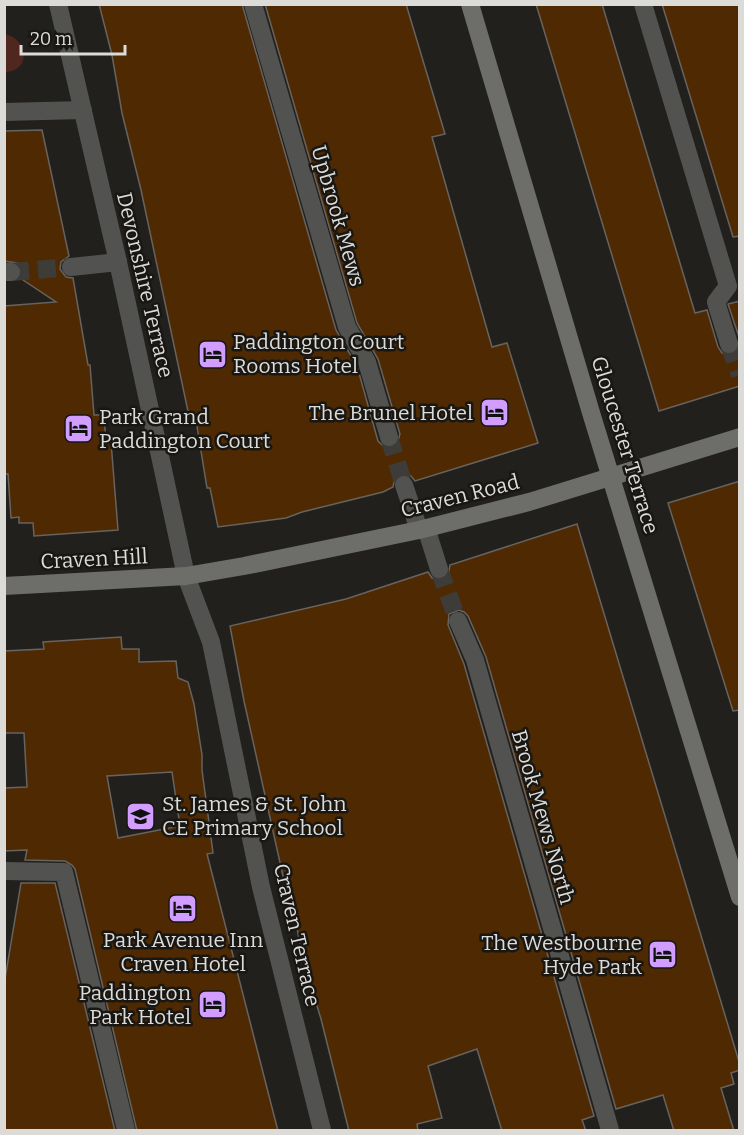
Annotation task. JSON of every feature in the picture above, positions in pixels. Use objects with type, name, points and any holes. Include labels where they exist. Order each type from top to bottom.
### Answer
[{"type":"street","name":"Devonshire Terrace","points":[[58,4],[118,262],[186,576]]},
{"type":"street","name":"Upbrook Mews","points":[[253,4],[347,327],[367,362],[389,437]]},
{"type":"street","name":"Gloucester Terrace","points":[[470,4],[611,476],[732,853],[740,897]]},
{"type":"street","points":[[643,4],[728,286],[716,302],[729,344]]},
{"type":"street","points":[[4,112],[82,110]]},
{"type":"street","points":[[71,267],[118,262]]},
{"type":"street","name":"Craven Road","points":[[186,576],[422,529],[529,502],[740,437]]},
{"type":"street","points":[[404,484],[439,569]]},
{"type":"street","name":"Craven Hill","points":[[4,586],[186,576]]},
{"type":"street","name":"Craven Terrace","points":[[186,576],[211,642],[261,887],[322,1131]]},
{"type":"street","name":"Brook Mews North","points":[[458,621],[475,660],[610,1131]]},
{"type":"street","points":[[4,871],[64,872],[126,1131]]},
{"type":"shaded area","points":[[5,34],[18,42],[24,54],[20,66],[5,72]]},
{"type":"building","points":[[99,4],[242,4],[336,330],[357,366],[378,441],[387,448],[393,448],[400,434],[378,359],[357,323],[265,4],[406,4],[445,134],[432,137],[492,347],[507,343],[538,443],[415,481],[411,476],[401,474],[395,478],[393,487],[383,492],[286,518],[218,527],[210,488],[207,488],[195,414],[189,416],[141,190],[122,113],[112,55]]},
{"type":"building","points":[[536,4],[602,4],[695,313],[707,310],[718,347],[722,353],[732,355],[740,348],[740,386],[659,411]]},
{"type":"building","points":[[662,4],[740,4],[740,236],[733,237]]},
{"type":"building","points":[[42,130],[69,256],[61,262],[60,269],[66,277],[73,278],[88,365],[90,365],[94,415],[104,415],[106,442],[111,442],[118,530],[34,536],[33,523],[19,523],[19,517],[11,518],[8,474],[4,474],[4,306],[56,302],[20,278],[22,271],[17,263],[4,261],[4,131]]},
{"type":"building","points":[[740,301],[740,340],[728,304]]},
{"type":"building","points":[[740,481],[740,710],[733,711],[668,503]]},
{"type":"building","points":[[577,524],[740,1065],[740,1070],[731,1073],[734,1084],[721,1088],[734,1131],[674,1131],[663,1095],[616,1109],[486,657],[468,616],[459,610],[449,614],[448,625],[464,664],[594,1116],[582,1120],[586,1131],[502,1131],[477,1049],[428,1066],[442,1118],[417,1124],[418,1131],[349,1131],[321,1019],[303,960],[289,885],[285,885],[244,701],[230,626],[346,599],[428,572],[432,578],[442,580],[448,576],[450,565]]},
{"type":"building","points":[[121,637],[122,649],[139,649],[139,662],[176,661],[178,678],[188,682],[202,755],[213,853],[207,854],[278,1131],[137,1131],[75,869],[65,861],[25,860],[27,850],[4,851],[4,788],[27,787],[24,733],[4,733],[4,651],[44,649],[43,642]],"holes":[[[172,772],[180,826],[118,838],[107,776]]]},
{"type":"building","points":[[21,883],[55,883],[115,1131],[4,1131],[4,985]]},
{"type":"tunnel","points":[[11,272],[71,267]]},
{"type":"tunnel","points":[[729,344],[740,375]]},
{"type":"tunnel","points":[[389,437],[404,485]]},
{"type":"tunnel","points":[[439,569],[458,621]]},
{"type":"place","name":"Paddington Court Rooms Hotel","points":[[212,354]]},
{"type":"place","name":"The Brunel Hotel","points":[[494,413]]},
{"type":"place","name":"Park Grand Paddington Court","points":[[78,429]]},
{"type":"place","name":"St. James & St. John CE Primary School","points":[[141,816]]},
{"type":"place","name":"Park Avenue Inn Craven Hotel","points":[[183,909]]},
{"type":"place","name":"The Westbourne Hyde Park","points":[[663,955]]},
{"type":"place","name":"Paddington Park Hotel","points":[[212,1005]]}]
